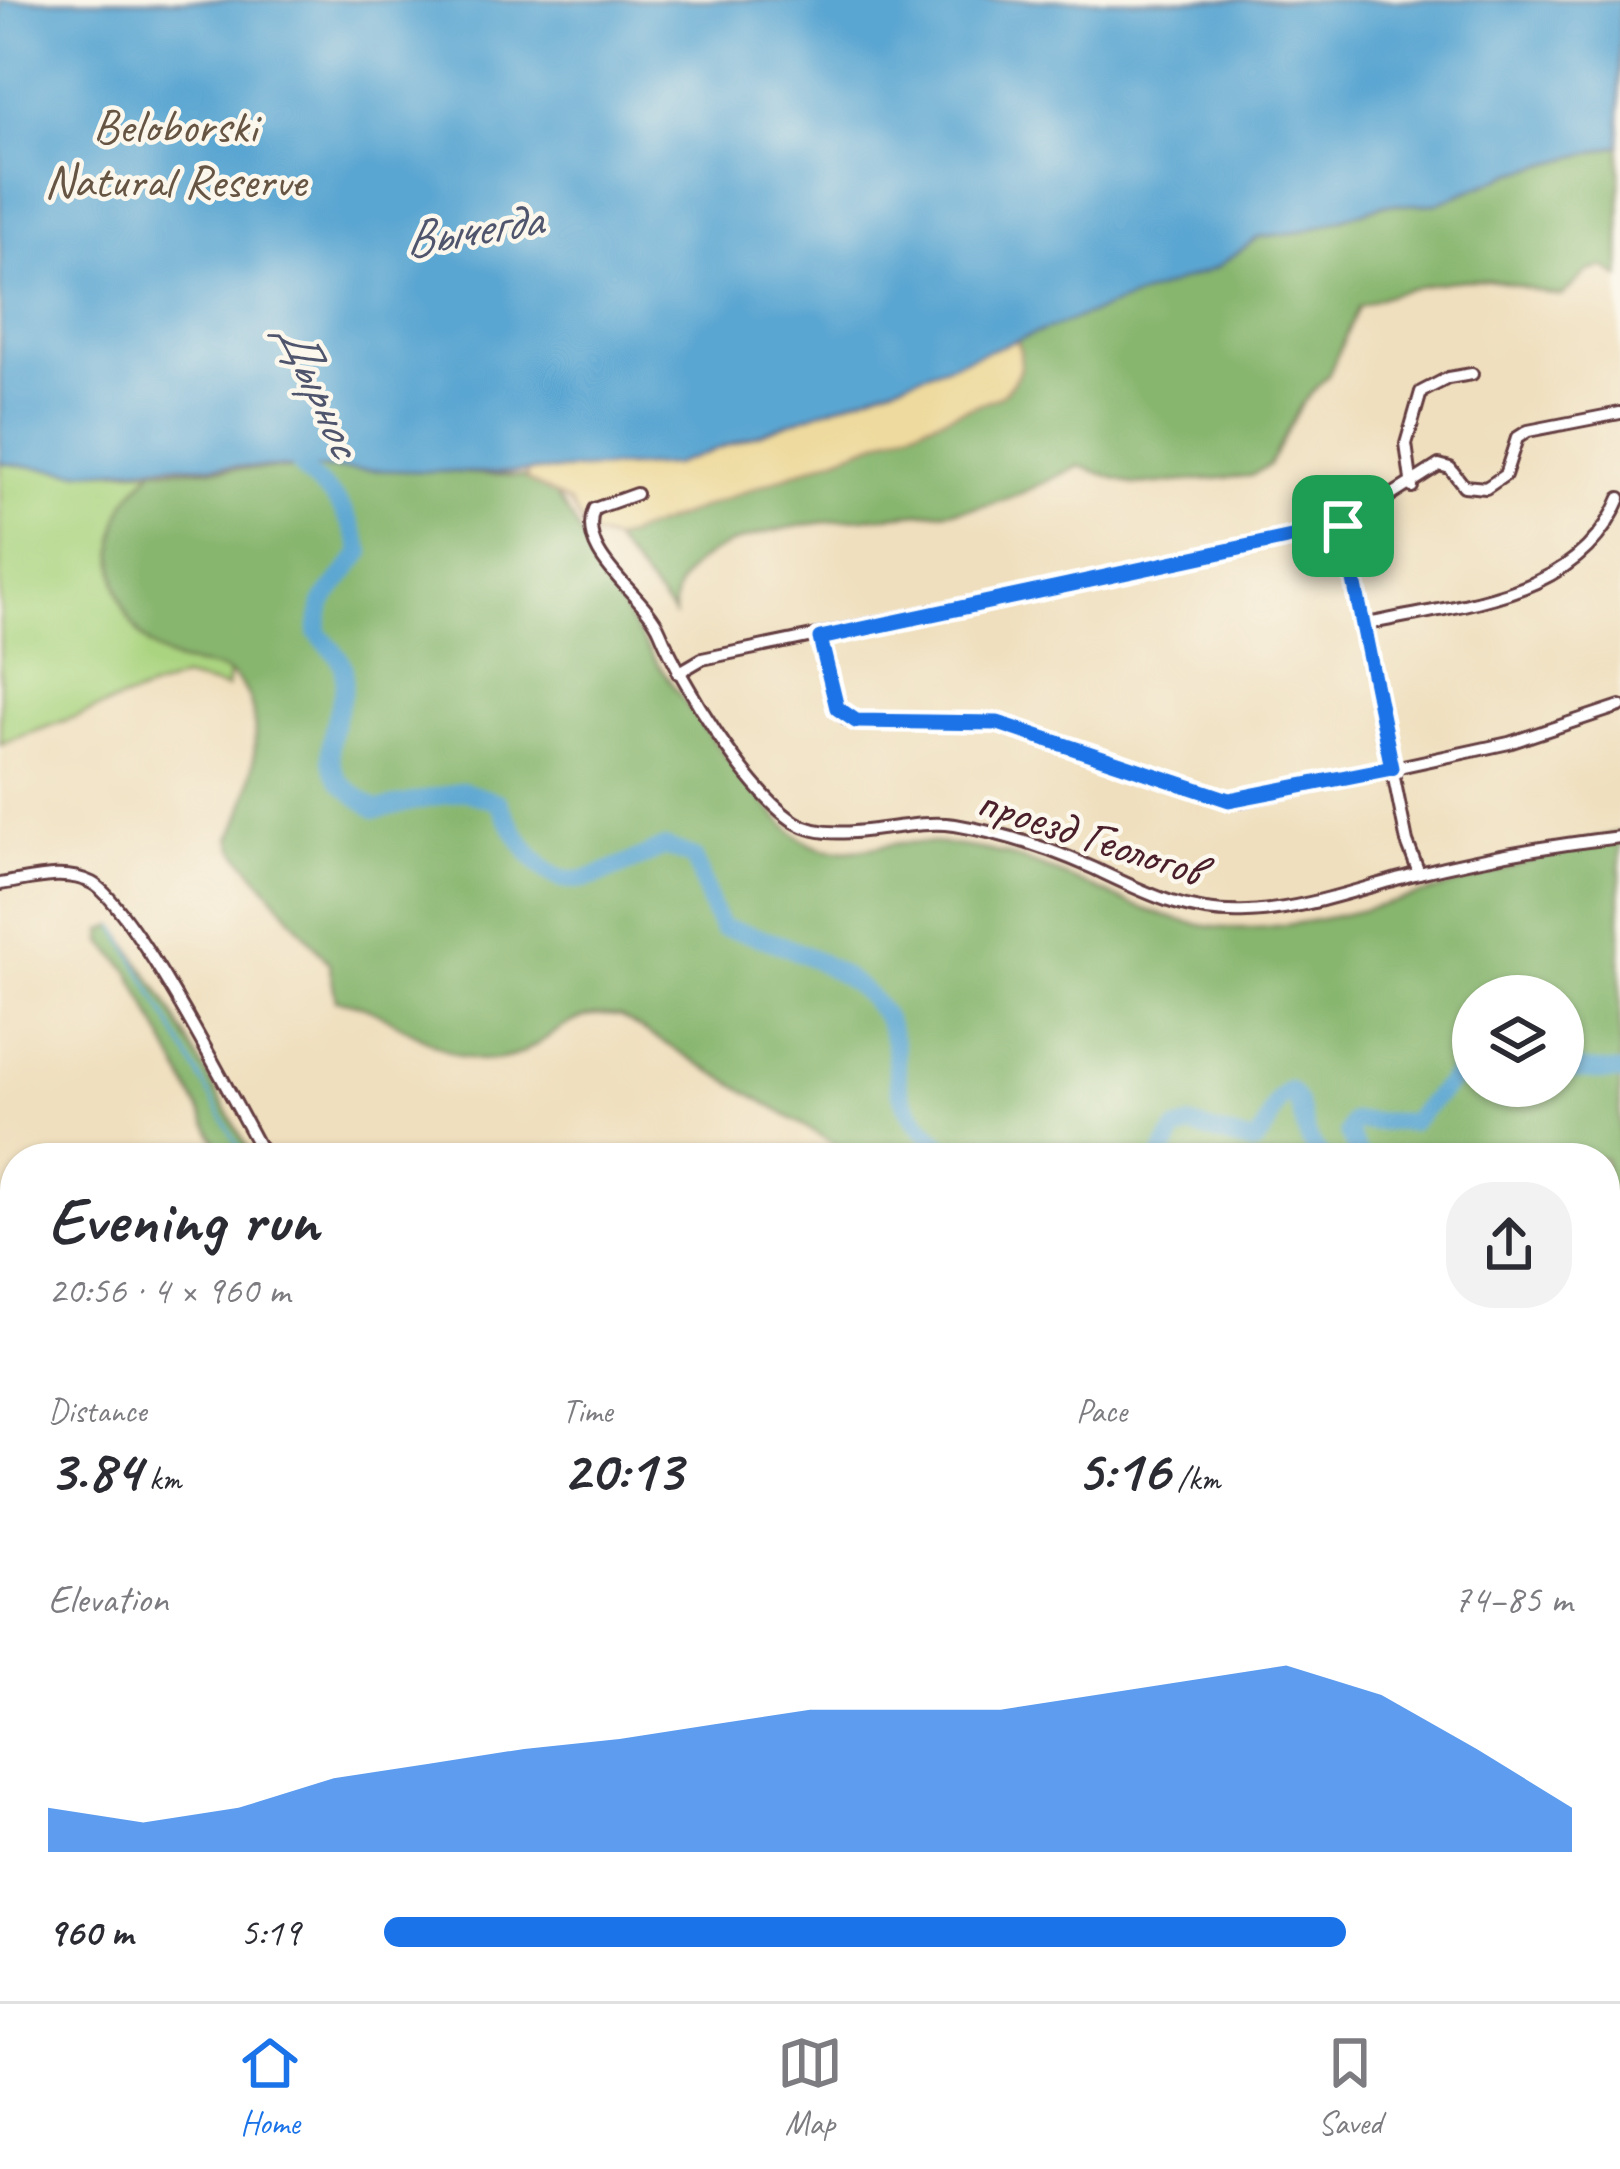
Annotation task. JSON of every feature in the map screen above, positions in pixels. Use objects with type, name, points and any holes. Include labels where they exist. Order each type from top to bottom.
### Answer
[{"type":"street","points":[[1412,487],[1406,444],[1420,392],[1448,378],[1472,374]]},
{"type":"street","points":[[677,673],[702,659],[1343,526],[1412,487],[1439,465],[1450,468],[1464,485],[1498,484],[1517,438],[1528,431],[1620,413]]},
{"type":"street","name":"проезд Геологов","points":[[636,494],[594,509],[592,531],[605,561],[653,618],[677,673],[770,798],[788,817],[816,831],[952,825],[1055,853],[1144,896],[1211,913],[1266,911],[1419,873],[1620,837]]},
{"type":"street","points":[[1363,625],[1553,578],[1596,542],[1620,498]]},
{"type":"street","points":[[1343,526],[1392,768],[1419,873]]},
{"type":"street","points":[[820,638],[837,708],[846,719],[998,723],[1229,800],[1545,733],[1620,706]]},
{"type":"street","points":[[0,884],[73,877],[104,892],[186,1014],[258,1143]]},
{"type":"green space","points":[[1620,145],[1620,278],[1604,267],[1588,271],[1562,296],[1496,281],[1455,281],[1404,290],[1358,307],[1329,374],[1301,405],[1269,465],[1251,476],[1134,485],[1080,466],[992,504],[798,526],[749,537],[709,555],[682,580],[674,615],[613,541],[1000,396],[1019,370],[1017,339],[1215,268],[1259,237],[1306,231],[1383,205],[1436,204],[1513,173]]},
{"type":"green space","points":[[0,463],[77,472],[262,466],[227,688],[182,678],[0,744]]},
{"type":"green space","points":[[153,469],[401,469],[526,477],[553,492],[652,656],[723,752],[789,829],[828,850],[911,843],[975,848],[1034,864],[1176,919],[1249,928],[1355,912],[1620,832],[1620,1143],[833,1143],[621,1017],[583,1018],[510,1057],[492,1060],[452,1053],[376,1012],[336,1000],[329,963],[235,850],[231,838],[245,803],[254,758],[253,714],[247,695],[223,670],[177,661],[157,651],[129,619],[115,577],[121,513]]},
{"type":"green space","points":[[115,926],[165,1000],[245,1143],[216,1143],[129,971],[103,942],[103,930]]},
{"type":"sand","points":[[1017,339],[1019,370],[1000,396],[613,541],[588,534],[570,503],[527,480],[526,471],[673,465]]},
{"type":"water","name":"Вычегда","points":[[0,0],[1620,0],[1620,145],[1513,173],[1436,204],[1383,205],[1306,231],[1259,237],[1216,268],[673,465],[491,473],[173,465],[77,472],[0,463]]},
{"type":"waterway","name":"Дырнос","points":[[294,448],[302,469],[344,512],[362,552],[322,603],[317,632],[339,657],[344,673],[330,749],[342,784],[376,810],[463,791],[498,802],[534,859],[566,880],[585,879],[665,847],[694,858],[722,928],[766,939],[815,960],[876,1005],[891,1031],[899,1087],[908,1108],[939,1143]]},
{"type":"waterway","points":[[116,927],[237,1143]]},
{"type":"waterway","name":"Дырнос","points":[[1584,1070],[1620,1072]]},
{"type":"waterway","name":"Дырнос","points":[[1353,1143],[1348,1133],[1353,1121],[1411,1122],[1452,1080]]},
{"type":"waterway","name":"Дырнос","points":[[1253,1143],[1289,1090],[1312,1143]]},
{"type":"waterway","name":"Дырнос","points":[[1169,1143],[1175,1131],[1191,1126],[1253,1143]]},
{"type":"route","points":[[1343,526],[1392,768],[1229,800],[998,723],[856,721],[841,716],[837,708],[820,638],[1343,526]]},
{"type":"park label","name":"Beloborski Natural Reserve","points":[[175,152]]}]
